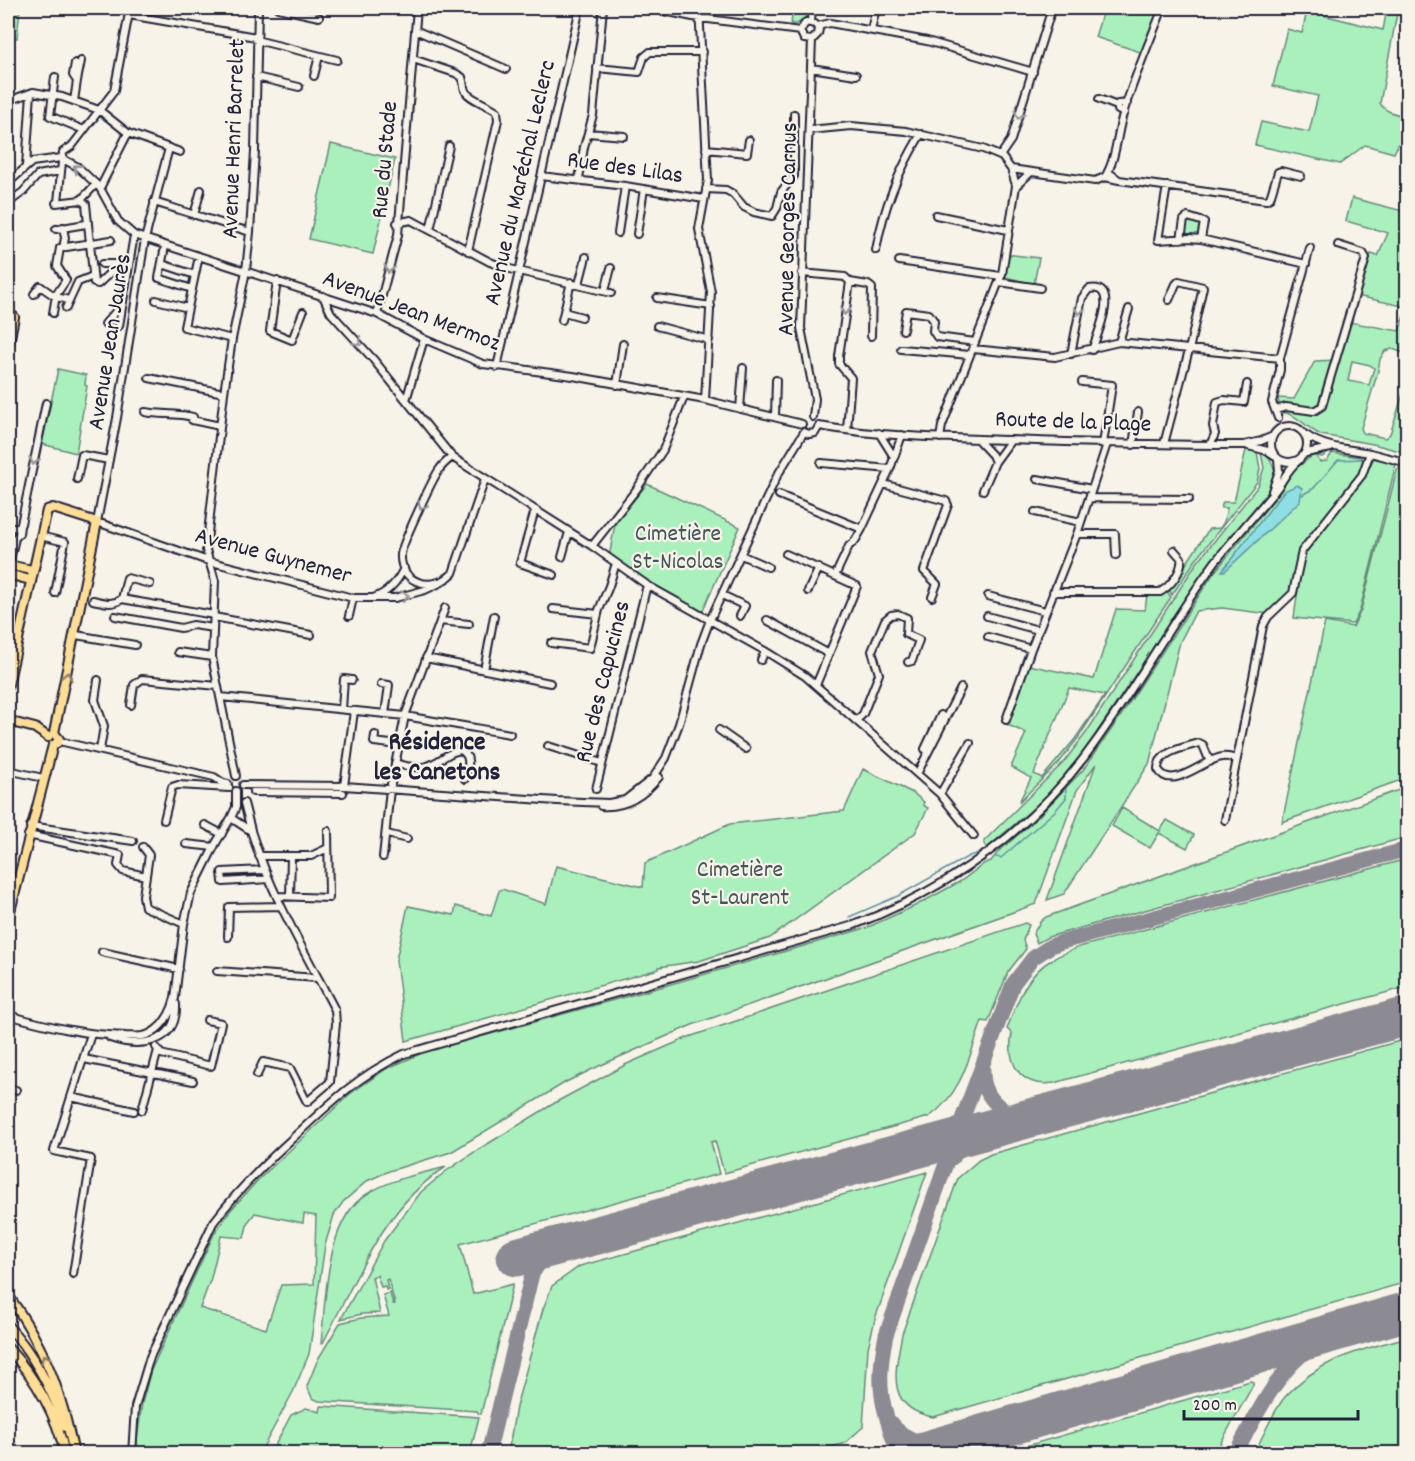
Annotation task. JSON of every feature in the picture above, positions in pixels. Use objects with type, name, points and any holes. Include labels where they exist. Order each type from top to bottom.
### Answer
[{"type":"main road","points":[[8,348],[11,316]]},
{"type":"main road","points":[[8,685],[45,515],[53,508],[97,522],[76,635],[53,739],[8,919]]},
{"type":"main road","points":[[9,562],[32,570]]},
{"type":"main road","points":[[8,574],[30,580]]},
{"type":"main road","points":[[8,724],[35,728],[53,739]]},
{"type":"main road","points":[[8,1295],[32,1331],[51,1370],[66,1414],[74,1454]]},
{"type":"main road","points":[[8,1326],[32,1358],[54,1397],[74,1454]]},
{"type":"main road","points":[[8,1348],[35,1381],[47,1401],[67,1454]]},
{"type":"main road","points":[[54,1397],[67,1454]]},
{"type":"street","name":"Avenue Henri Barrelet","points":[[236,776],[212,657],[214,581],[208,561],[207,542],[224,393],[246,271],[250,232],[255,151],[258,8]]},
{"type":"street","points":[[278,8],[319,17]]},
{"type":"street","name":"Rue du Stade","points":[[377,314],[398,235],[417,8]]},
{"type":"street","name":"Avenue du Maréchal Leclerc","points":[[497,367],[580,8]]},
{"type":"street","points":[[579,179],[584,147],[593,115],[603,8]]},
{"type":"street","points":[[649,8],[700,18],[800,31]]},
{"type":"street","points":[[699,8],[708,180],[699,229],[711,291],[705,400],[802,424]]},
{"type":"street","points":[[759,8],[788,10],[788,8]]},
{"type":"street","points":[[812,8],[814,24],[818,34],[812,40],[804,39],[800,31],[803,24],[814,24],[830,23],[927,41],[1033,72]]},
{"type":"street","points":[[871,30],[876,8]]},
{"type":"street","points":[[1000,156],[1011,140],[1052,8]]},
{"type":"street","points":[[1011,169],[1095,181],[1106,175],[1127,103],[1163,8]]},
{"type":"street","points":[[128,133],[98,186],[81,200],[57,203],[63,152],[72,146],[114,91],[130,11],[337,60]]},
{"type":"street","points":[[415,30],[506,69]]},
{"type":"street","name":"Avenue Georges Carnus","points":[[812,40],[801,328],[815,399],[813,417]]},
{"type":"street","points":[[597,68],[639,72],[644,57],[650,52],[702,52]]},
{"type":"street","points":[[314,76],[319,56]]},
{"type":"street","points":[[413,59],[462,77],[464,90],[468,96],[490,105],[497,111],[498,120],[468,251]]},
{"type":"street","points":[[74,101],[77,81],[73,75],[78,62]]},
{"type":"street","points":[[811,68],[856,75]]},
{"type":"street","points":[[55,77],[50,116],[84,130]]},
{"type":"street","points":[[256,77],[299,87]]},
{"type":"street","points":[[26,166],[31,93]]},
{"type":"street","points":[[8,101],[31,93],[52,95],[74,101],[99,110],[128,133],[180,152]]},
{"type":"street","points":[[1099,99],[1117,106],[1118,110],[1124,113]]},
{"type":"street","points":[[1117,106],[1120,103],[1127,103]]},
{"type":"street","points":[[706,189],[726,190],[733,194],[744,207],[772,216],[782,192],[794,176],[794,114]]},
{"type":"street","points":[[809,130],[851,126],[906,131],[983,149],[1000,156],[1011,169],[1016,186]]},
{"type":"street","points":[[588,133],[624,136]]},
{"type":"street","points":[[876,250],[881,222],[890,194],[908,154],[921,134]]},
{"type":"street","points":[[706,149],[747,153],[749,140]]},
{"type":"street","points":[[430,230],[449,146]]},
{"type":"street","points":[[145,239],[169,148]]},
{"type":"street","points":[[8,183],[32,162],[61,158]]},
{"type":"street","name":"Avenue Jean Jaurès","points":[[61,158],[78,167],[98,186],[118,221],[134,235],[145,239],[110,460],[97,522]]},
{"type":"street","points":[[8,203],[23,192],[38,175],[60,171]]},
{"type":"street","points":[[1106,175],[1119,180],[1266,200],[1270,198],[1280,171],[1301,176]]},
{"type":"street","points":[[940,438],[942,426],[1000,279],[1016,186],[1031,172]]},
{"type":"street","name":"Rue des Lilas","points":[[541,176],[579,179],[704,199]]},
{"type":"street","points":[[618,233],[625,186]]},
{"type":"street","points":[[1167,186],[1158,240],[1201,239],[1306,264]]},
{"type":"street","points":[[637,234],[644,189]]},
{"type":"street","points":[[194,215],[201,190]]},
{"type":"street","points":[[81,200],[86,204],[86,224],[91,243],[94,283],[98,284],[114,269],[125,270]]},
{"type":"street","points":[[154,202],[250,232]]},
{"type":"street","points":[[936,215],[1008,230]]},
{"type":"street","points":[[1181,239],[1184,220],[1188,217],[1201,219],[1204,222],[1201,239]]},
{"type":"street","points":[[398,223],[411,220],[490,262],[518,271],[608,292],[611,268]]},
{"type":"street","points":[[52,313],[56,297],[66,280],[57,266],[65,238],[59,228],[86,224]]},
{"type":"street","points":[[8,231],[8,249]]},
{"type":"street","points":[[119,326],[125,270],[134,235]]},
{"type":"street","name":"Avenue Jean Mermoz","points":[[145,239],[377,314],[424,339],[475,361],[497,367],[573,376],[705,400]]},
{"type":"street","points":[[62,248],[111,240]]},
{"type":"street","points":[[1275,410],[1286,407],[1314,411],[1322,406],[1366,258],[1363,252],[1338,245]]},
{"type":"street","points":[[165,246],[159,278],[192,289]]},
{"type":"street","points":[[1268,499],[1279,471],[1271,446],[1273,436],[1278,429],[1278,418],[1272,400],[1280,370],[1280,358],[1310,248]]},
{"type":"street","points":[[199,256],[184,327],[232,339]]},
{"type":"street","points":[[579,284],[586,257]]},
{"type":"street","points":[[899,261],[1040,288]]},
{"type":"street","points":[[102,264],[120,264],[125,270]]},
{"type":"street","points":[[162,264],[195,275]]},
{"type":"street","points":[[802,273],[845,277],[850,282],[868,285],[872,288],[871,336]]},
{"type":"street","points":[[66,308],[78,282],[93,276]]},
{"type":"street","points":[[277,281],[270,331],[292,340],[303,312]]},
{"type":"street","points":[[1164,444],[1204,291],[1203,287],[1179,281],[1169,300]]},
{"type":"street","points":[[562,320],[571,282]]},
{"type":"street","points":[[847,430],[850,378],[839,364],[839,356],[850,282]]},
{"type":"street","points":[[34,294],[40,286],[56,297],[69,300]]},
{"type":"street","points":[[1071,354],[1082,298],[1089,289],[1094,288],[1104,294],[1106,304],[1092,350]]},
{"type":"street","points":[[323,296],[331,313],[373,359],[452,457],[592,546],[647,585],[794,668],[940,794],[974,836]]},
{"type":"street","points":[[657,298],[711,306]]},
{"type":"street","points":[[156,300],[188,308]]},
{"type":"street","points":[[105,324],[123,302]]},
{"type":"street","points":[[1119,342],[1129,309]]},
{"type":"street","points":[[903,330],[906,311],[929,314],[934,321],[933,331],[937,337],[973,349]]},
{"type":"street","points":[[564,312],[582,317]]},
{"type":"street","points":[[657,326],[710,340]]},
{"type":"street","points":[[407,397],[424,339]]},
{"type":"street","points":[[901,349],[973,349],[1055,357],[1119,342],[1280,358]]},
{"type":"street","points":[[618,384],[623,344]]},
{"type":"street","points":[[740,409],[743,368]]},
{"type":"street","points":[[149,378],[224,393]]},
{"type":"street","points":[[775,417],[776,380]]},
{"type":"street","points":[[1006,720],[1038,630],[1077,534],[1105,444],[1112,385],[1083,382]]},
{"type":"street","points":[[1210,445],[1215,434],[1213,426],[1217,402],[1222,400],[1244,402],[1247,384]]},
{"type":"street","points":[[592,546],[647,476],[663,450],[684,397]]},
{"type":"street","points":[[9,562],[15,538],[19,534],[46,403]]},
{"type":"street","points":[[145,412],[162,415],[173,412],[193,417],[192,420],[220,426]]},
{"type":"street","points":[[1133,445],[1138,412]]},
{"type":"street","points":[[253,792],[297,793],[390,789],[609,803],[625,800],[633,795],[658,772],[666,758],[679,724],[710,620],[777,476],[804,432],[802,424],[806,418],[813,417],[818,421],[819,426],[815,433],[804,432]]},
{"type":"street","points":[[1278,418],[1287,426]]},
{"type":"street","name":"Route de la Plage","points":[[819,426],[940,438],[1133,445],[1244,445],[1273,436]]},
{"type":"street","points":[[1278,429],[1287,426],[1298,428],[1312,440],[1407,463]]},
{"type":"street","points":[[879,433],[894,456]]},
{"type":"street","points":[[835,576],[849,546],[855,542],[862,529],[890,469],[902,435]]},
{"type":"street","points":[[1306,435],[1308,441],[1306,453]]},
{"type":"street","points":[[976,439],[992,454],[995,462]]},
{"type":"street","points":[[983,490],[995,462],[1011,440]]},
{"type":"street","name":"Route de la Plage","points":[[1244,445],[1268,451],[1276,457]]},
{"type":"street","points":[[132,1454],[135,1407],[150,1357],[213,1223],[260,1168],[342,1092],[374,1070],[404,1054],[854,925],[908,902],[956,875],[1023,824],[1068,779],[1114,716],[1208,573],[1279,486],[1291,467],[1306,453],[1338,448]]},
{"type":"street","points":[[1225,820],[1263,626],[1293,592],[1302,551],[1362,475],[1370,453]]},
{"type":"street","points":[[77,479],[82,455],[110,460]]},
{"type":"street","points":[[452,457],[439,470],[405,542],[401,555],[408,575],[420,583],[428,584],[442,582],[448,578],[456,566],[485,480]]},
{"type":"street","points":[[1276,457],[1290,463],[1299,460]]},
{"type":"street","points":[[821,463],[890,469]]},
{"type":"street","points":[[640,472],[647,476]]},
{"type":"street","points":[[1037,479],[1092,489]]},
{"type":"street","points":[[883,484],[946,501],[948,504],[924,571],[937,584],[932,597]]},
{"type":"street","points":[[514,497],[518,490]]},
{"type":"street","points":[[780,495],[862,529]]},
{"type":"street","points":[[1089,498],[1189,500]]},
{"type":"street","points":[[534,510],[520,563],[554,575]]},
{"type":"street","points":[[1035,512],[1081,522]]},
{"type":"street","name":"Avenue Guynemer","points":[[97,522],[208,561],[353,598],[395,598],[413,594],[442,582]]},
{"type":"street","points":[[10,527],[20,526]]},
{"type":"street","points":[[562,557],[569,532]]},
{"type":"street","points":[[55,593],[66,534]]},
{"type":"street","points":[[1077,534],[1115,534],[1116,555]]},
{"type":"street","points":[[40,536],[64,542]]},
{"type":"street","points":[[1053,592],[1160,592],[1168,587],[1181,567],[1181,558],[1174,550]]},
{"type":"street","points":[[786,554],[857,586],[816,686]]},
{"type":"street","points":[[741,555],[768,567]]},
{"type":"street","points":[[551,643],[590,648],[598,612],[616,563]]},
{"type":"street","points":[[367,599],[377,597],[389,588],[404,568]]},
{"type":"street","points":[[808,591],[819,568]]},
{"type":"street","points":[[122,599],[127,578],[150,584]]},
{"type":"street","name":"Rue des Capucines","points":[[596,789],[647,585]]},
{"type":"street","points":[[722,595],[745,606]]},
{"type":"street","points":[[988,596],[1046,611]]},
{"type":"street","points":[[349,616],[353,598]]},
{"type":"street","points":[[740,616],[748,598]]},
{"type":"street","points":[[93,600],[112,604],[122,599],[311,635]]},
{"type":"street","points":[[383,857],[390,789],[405,716],[445,608]]},
{"type":"street","points":[[553,609],[598,612]]},
{"type":"street","points":[[589,609],[598,612]]},
{"type":"street","points":[[856,721],[862,714],[879,674],[872,653],[885,620],[891,615],[898,614],[906,618],[906,634],[920,640],[912,661],[908,662]]},
{"type":"street","points":[[115,616],[180,628],[193,625],[213,628]]},
{"type":"street","points":[[484,670],[494,616]]},
{"type":"street","points":[[987,616],[1038,630]]},
{"type":"street","points":[[767,620],[829,654]]},
{"type":"street","points":[[440,621],[469,624]]},
{"type":"street","points":[[76,635],[135,645]]},
{"type":"street","points":[[988,636],[1031,649]]},
{"type":"street","points":[[8,642],[16,644]]},
{"type":"street","points":[[761,660],[765,651]]},
{"type":"street","points":[[178,652],[212,657]]},
{"type":"street","points":[[426,658],[550,684]]},
{"type":"street","points":[[342,709],[344,679],[352,680]]},
{"type":"street","points":[[98,680],[95,700],[104,726],[100,750]]},
{"type":"street","points":[[131,705],[134,685],[139,680],[218,686]]},
{"type":"street","points":[[381,684],[389,685],[385,714]]},
{"type":"street","points":[[915,772],[961,687]]},
{"type":"street","points":[[221,697],[405,716],[510,734]]},
{"type":"street","points":[[343,790],[354,711]]},
{"type":"street","points":[[915,772],[941,715]]},
{"type":"street","points":[[719,730],[746,749]]},
{"type":"street","points":[[375,735],[374,742],[399,745]]},
{"type":"street","points":[[53,739],[214,777],[231,788]]},
{"type":"street","points":[[940,794],[970,743]]},
{"type":"street","points":[[1210,762],[1203,745],[1199,743],[1164,755],[1158,762],[1158,769],[1162,775],[1171,778],[1210,762],[1222,757],[1237,759]]},
{"type":"street","points":[[548,746],[602,764]]},
{"type":"street","points":[[395,763],[404,766],[428,766],[453,750],[461,750],[466,754],[470,763],[465,779]]},
{"type":"street","points":[[8,770],[44,778]]},
{"type":"street","points":[[106,1036],[135,1044],[154,1041],[173,1023],[184,924],[191,893],[236,807],[231,778],[236,776],[241,778],[243,785]]},
{"type":"street","points":[[243,785],[297,784],[343,790]]},
{"type":"street","points":[[297,784],[297,793]]},
{"type":"street","points":[[164,820],[172,787],[178,785],[242,789],[243,785]]},
{"type":"street","points":[[244,803],[265,870],[334,1010],[336,1024],[330,1082],[307,1102],[290,1068],[263,1062],[257,1075]]},
{"type":"street","points":[[231,818],[251,831]]},
{"type":"street","points":[[205,825],[222,834]]},
{"type":"street","points":[[30,826],[133,841]]},
{"type":"street","points":[[277,896],[329,898],[328,831]]},
{"type":"street","points":[[387,834],[407,839]]},
{"type":"street","points":[[28,835],[120,855],[117,865],[123,871],[146,876]]},
{"type":"street","points":[[186,844],[214,847]]},
{"type":"street","points":[[143,848],[149,855],[142,901],[145,907],[184,924]]},
{"type":"street","points":[[259,855],[310,856],[328,848]]},
{"type":"street","points":[[290,896],[291,856]]},
{"type":"street","points":[[265,870],[222,872],[223,882],[269,879]]},
{"type":"street","points":[[228,938],[229,908],[281,906]]},
{"type":"street","points":[[102,952],[179,969]]},
{"type":"street","points":[[217,971],[317,978]]},
{"type":"street","points":[[8,1015],[60,1029],[106,1036],[138,1037],[151,1034],[159,1028],[176,998]]},
{"type":"street","points":[[154,1041],[161,1054],[211,1066],[221,1023],[207,1020]]},
{"type":"street","points":[[73,1274],[92,1159],[54,1151],[91,1034]]},
{"type":"street","points":[[142,1110],[158,1050]]},
{"type":"street","points":[[84,1059],[193,1082]]},
{"type":"street","points":[[8,1088],[16,1090]]},
{"type":"street","points":[[71,1097],[135,1111]]},
{"type":"green space","points":[[8,8],[20,8],[17,38],[8,38]]},
{"type":"green space","points":[[793,8],[807,8],[806,17],[797,24],[791,24]]},
{"type":"green space","points":[[1104,8],[1148,8],[1159,11],[1143,53],[1095,37]]},
{"type":"green space","points":[[1385,8],[1398,8],[1380,103],[1388,111],[1407,117],[1407,128],[1394,153],[1365,145],[1340,164],[1255,145],[1261,122],[1309,132],[1318,96],[1273,86],[1287,29],[1302,33],[1307,11],[1383,30],[1387,9]]},
{"type":"green space","points":[[331,144],[395,159],[373,254],[309,239]]},
{"type":"green space","points":[[1352,198],[1407,212],[1407,307],[1357,296],[1371,254],[1378,256],[1388,233],[1346,221]]},
{"type":"green space","points":[[1187,220],[1202,223],[1200,236],[1184,234]]},
{"type":"green space","points":[[1005,254],[1039,258],[1034,284],[1001,276]]},
{"type":"green space","points":[[1407,307],[1407,354],[1392,349],[1385,351],[1380,359],[1361,428],[1363,433],[1385,438],[1390,434],[1407,382],[1407,424],[1404,440],[1407,453],[1373,444],[1321,435],[1292,415],[1280,412],[1278,398],[1294,399],[1315,361],[1338,360],[1349,322],[1399,331]],"holes":[[[1352,361],[1374,368],[1369,385],[1348,381]]]},
{"type":"green space","points":[[58,369],[86,375],[85,385],[87,386],[76,453],[42,444]]},
{"type":"green space","points":[[1246,450],[1257,452],[1260,469],[1257,482],[1197,558],[1172,595],[1169,590],[1209,529],[1220,528],[1224,522],[1227,508],[1221,508],[1223,502],[1234,502]]},
{"type":"green space","points":[[1261,453],[1269,457],[1275,471],[1267,493],[1209,564],[1084,752],[1044,799],[987,848],[984,841],[1063,763],[1086,733],[1196,564],[1258,486],[1264,468]]},
{"type":"green space","points":[[1319,453],[1327,454],[1322,457],[1316,456],[1320,462],[1327,461],[1332,453],[1360,457],[1364,463],[1357,477],[1302,546],[1291,591],[1269,614],[1222,608],[1196,611],[1180,642],[1149,764],[1064,894],[1047,900],[1096,764],[1077,790],[1036,904],[692,1025],[566,1082],[451,1152],[389,1171],[367,1181],[343,1202],[334,1215],[325,1245],[309,1354],[293,1392],[260,1453],[138,1454],[137,1440],[142,1403],[151,1370],[214,1234],[229,1212],[258,1180],[350,1094],[386,1069],[422,1053],[866,928],[917,905],[961,881],[991,861],[998,852],[1033,822],[1083,770],[1213,574],[1280,492],[1294,470]],"holes":[[[255,1213],[303,1223],[304,1214],[316,1216],[314,1284],[281,1285],[266,1329],[200,1308],[211,1278],[221,1236],[244,1238],[248,1222]]]},
{"type":"green space","points":[[1374,458],[1396,464],[1360,610],[1353,624],[1294,618],[1302,559],[1306,550],[1365,475]]},
{"type":"green space","points":[[1400,468],[1408,470],[1407,778],[1282,822],[1325,622],[1353,627],[1361,610],[1397,470]]},
{"type":"green space","name":"Cimetière St-Nicolas","points":[[647,484],[740,527],[700,617],[609,558],[615,523]]},
{"type":"green space","points":[[1167,592],[1171,597],[1078,738],[1059,763],[1019,802],[1031,778],[1011,767],[1026,733],[1008,725],[1029,665],[1094,679],[1116,609],[1145,610],[1147,595],[1156,596]],"holes":[[[1069,688],[1105,695],[1075,739],[1042,778],[1034,774]]]},
{"type":"green space","name":"Cimetière St-Laurent","points":[[863,769],[913,793],[924,802],[923,805],[928,808],[915,833],[770,938],[699,961],[659,967],[659,969],[406,1041],[396,960],[408,906],[454,915],[456,906],[491,916],[499,891],[502,889],[546,904],[556,866],[643,887],[645,863],[730,824],[844,811]]},
{"type":"green space","points":[[1407,787],[1407,837],[1048,937],[1037,943],[1033,934],[1046,917]]},
{"type":"green space","points":[[1122,808],[1160,831],[1167,820],[1194,835],[1187,848],[1159,833],[1150,848],[1112,826]]},
{"type":"green space","points":[[1407,859],[1407,987],[1054,1083],[1033,1082],[1018,1072],[1011,1055],[1012,1033],[1007,1029],[1029,981],[1044,965],[1059,956],[1079,947]]},
{"type":"green space","points":[[1025,923],[1029,925],[1023,940],[1026,949],[1008,972],[988,1022],[982,1021],[957,1086],[940,1108],[929,1117],[724,1173],[715,1141],[711,1142],[719,1174],[460,1244],[473,1294],[513,1284],[481,1414],[477,1411],[319,1401],[312,1398],[307,1386],[318,1359],[340,1323],[361,1318],[389,1316],[383,1295],[390,1293],[393,1304],[395,1304],[388,1279],[386,1290],[385,1286],[381,1287],[377,1275],[372,1277],[380,1313],[341,1319],[384,1241],[421,1192],[476,1151],[558,1101],[627,1064],[689,1037]]},
{"type":"green space","points":[[1407,1039],[1407,1282],[933,1417],[907,1406],[900,1397],[896,1375],[902,1334],[958,1178],[979,1160],[991,1154]]},
{"type":"green space","points":[[446,1167],[424,1183],[388,1223],[373,1246],[321,1344],[330,1262],[335,1241],[353,1206],[367,1194],[386,1184]]},
{"type":"green space","points":[[927,1172],[875,1319],[868,1348],[863,1427],[845,1443],[808,1454],[508,1453],[516,1407],[543,1309],[552,1286],[580,1266]]},
{"type":"green space","points":[[1407,1337],[1407,1453],[1254,1453],[1285,1397],[1312,1373],[1341,1358]]},
{"type":"green space","points":[[1250,1381],[1253,1385],[1215,1453],[1002,1453]]},
{"type":"green space","points":[[321,1406],[479,1417],[470,1453],[271,1453],[291,1415],[306,1408],[320,1412]]},
{"type":"water","points":[[1297,485],[1302,488],[1300,501],[1225,571],[1222,571],[1284,491]]},
{"type":"waterway","points":[[1373,450],[1408,458]]},
{"type":"waterway","points":[[1302,495],[1314,488],[1338,460],[1362,459]]},
{"type":"waterway","points":[[996,857],[1001,858],[1055,811],[1066,798],[1066,788]]},
{"type":"waterway","points":[[849,917],[898,896],[969,856],[979,853]]},
{"type":"taxiway","points":[[898,1454],[882,1395],[881,1368],[886,1335],[955,1138],[1013,984],[1033,958],[1051,946],[1062,942],[1408,849]]},
{"type":"taxiway","points":[[983,1070],[987,1091],[999,1106],[1016,1115],[1037,1116]]},
{"type":"taxiway","points":[[930,1145],[942,1139],[958,1124]]},
{"type":"taxiway","points":[[952,1158],[966,1142],[990,1129]]},
{"type":"taxiway","points":[[488,1454],[532,1274],[544,1256],[568,1243]]},
{"type":"taxiway","points":[[1235,1454],[1268,1395],[1294,1362],[1329,1336],[1351,1327]]},
{"type":"taxiway","points":[[889,1421],[903,1435],[920,1442],[957,1441]]},
{"type":"runway","points":[[516,1257],[1408,1016]]},
{"type":"runway","points":[[913,1454],[1408,1311]]},
{"type":"district","name":"Résidence les Canetons","points":[[437,758]]}]
